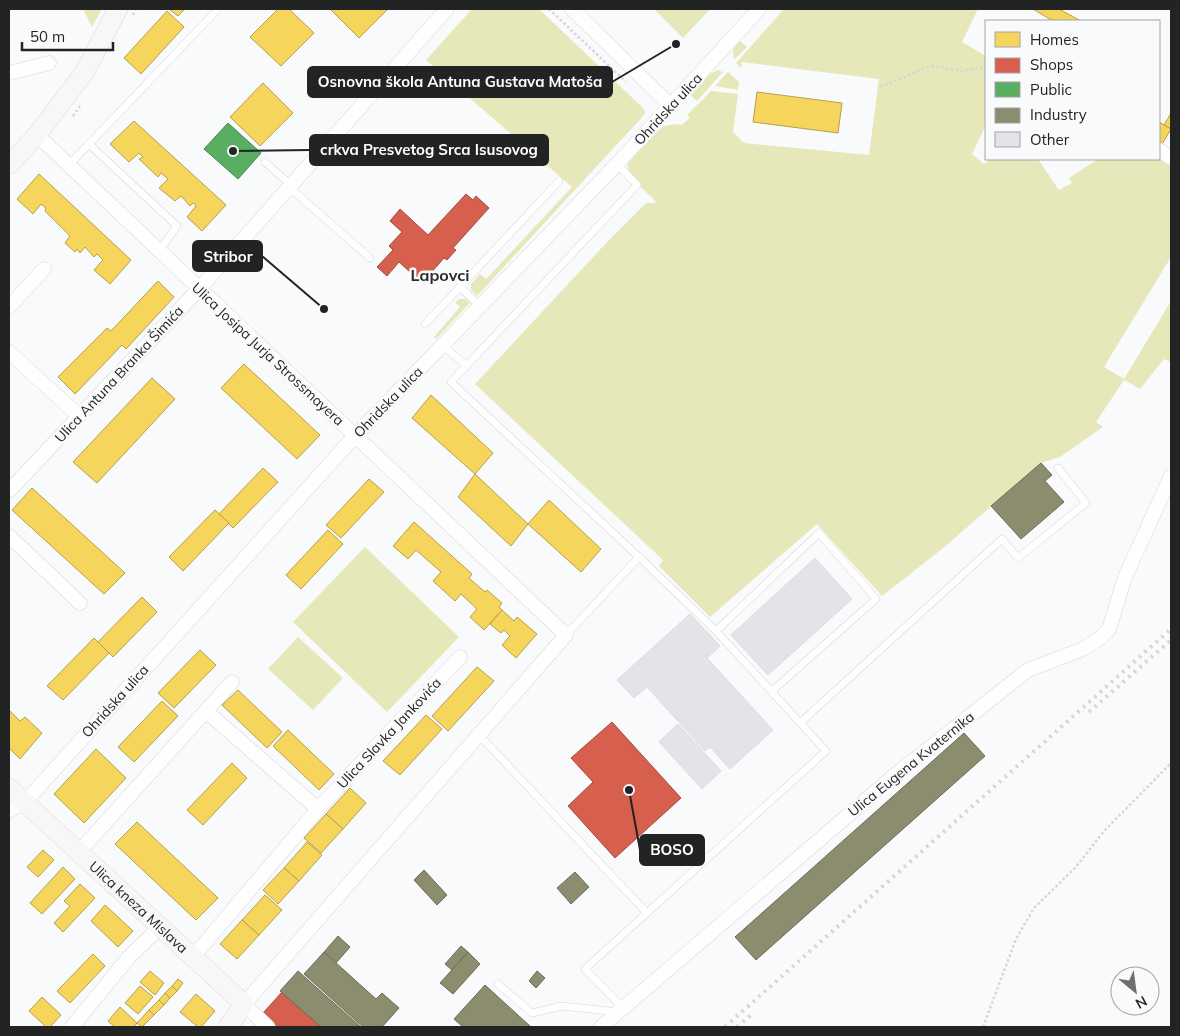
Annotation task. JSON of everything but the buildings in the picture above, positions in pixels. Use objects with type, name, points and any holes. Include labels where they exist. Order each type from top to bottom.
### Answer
[{"type":"main road","points":[[9,165],[37,135],[84,73],[118,9]]},
{"type":"main road","name":"Ulica kneza Mislava","points":[[9,788],[17,807],[78,852],[244,1004]]},
{"type":"main road","points":[[228,1027],[244,1004]]},
{"type":"street","name":"Ulica Antuna Branka Šimića","points":[[9,491],[199,289],[448,9]]},
{"type":"street","points":[[572,9],[671,106]]},
{"type":"street","name":"Ohridska ulica","points":[[17,807],[355,436],[617,164],[759,9]]},
{"type":"street","points":[[9,73],[49,63]]},
{"type":"street","name":"Ulica Josipa Jurja Strossmayera","points":[[37,135],[566,635]]},
{"type":"street","points":[[1160,151],[1171,158]]},
{"type":"street","points":[[9,307],[44,269]]},
{"type":"street","points":[[9,352],[79,416]]},
{"type":"street","name":"Ulica Eugena Kvaternika","points":[[600,1027],[895,775],[1028,670],[1083,650],[1100,638],[1108,629],[1125,577],[1171,476]]},
{"type":"street","points":[[9,536],[80,603]]},
{"type":"street","points":[[244,1004],[566,635]]},
{"type":"street","name":"Ulica Slavka Jankovića","points":[[193,957],[318,809],[460,657]]},
{"type":"street","points":[[78,852],[232,682]]},
{"type":"street","points":[[206,711],[318,809]]},
{"type":"street","points":[[72,1027],[129,957],[160,927]]},
{"type":"street","name":"Ulica kneza Mislava","points":[[244,1004],[268,1027]]},
{"type":"lane","points":[[69,166],[218,9]]},
{"type":"lane","points":[[89,144],[177,226],[159,251]]},
{"type":"lane","points":[[265,162],[370,258]]},
{"type":"lane","points":[[617,164],[637,185],[451,382],[640,557],[716,631],[826,751],[585,969],[621,1010]]},
{"type":"lane","points":[[425,324],[559,182]]},
{"type":"lane","points":[[460,287],[480,306]]},
{"type":"lane","points":[[442,345],[466,366]]},
{"type":"lane","points":[[801,722],[1002,539],[1018,558],[1086,503],[1058,468]]},
{"type":"lane","points":[[716,631],[819,533],[876,599],[772,691]]},
{"type":"lane","points":[[566,635],[640,557]]},
{"type":"lane","points":[[478,735],[647,913]]},
{"type":"lane","points":[[498,984],[532,1013],[562,1006],[621,1010]]},
{"type":"path","points":[[549,9],[627,82]]},
{"type":"path","points":[[880,86],[890,84],[932,66],[961,72],[985,67]]},
{"type":"path","points":[[983,1027],[1016,939],[1034,908],[1076,867],[1104,831],[1171,764]]},
{"type":"green space","points":[[83,9],[102,9],[92,27]]},
{"type":"green space","points":[[472,9],[539,9],[644,109],[645,114],[477,296],[471,290],[471,284],[480,274],[486,279],[572,187],[426,60]]},
{"type":"green space","points":[[654,9],[710,9],[683,38]]},
{"type":"green space","points":[[784,9],[978,9],[962,42],[985,55],[985,127],[972,154],[984,164],[989,160],[1039,160],[1059,190],[1072,183],[1069,178],[1096,160],[1160,160],[1171,166],[1171,257],[1104,367],[1124,379],[1171,301],[1171,362],[1164,359],[1140,389],[1124,380],[1096,422],[1103,427],[1060,457],[1041,463],[942,549],[882,596],[817,524],[710,617],[659,566],[663,560],[475,384],[646,203],[657,203],[633,179],[628,168],[628,162],[663,126],[682,125],[690,118],[687,115],[711,91],[738,94],[733,132],[744,143],[869,155],[879,79],[742,62],[741,68],[736,63]]},
{"type":"green space","points":[[740,41],[747,47],[734,60],[733,49]]},
{"type":"green space","points":[[718,70],[723,72],[697,101],[690,95],[710,74]]},
{"type":"green space","points":[[728,72],[739,82],[738,90],[715,86]]},
{"type":"green space","points":[[465,299],[470,303],[436,339],[434,337],[460,307],[455,302]]},
{"type":"green space","points":[[365,547],[459,637],[387,712],[293,622]]},
{"type":"green space","points":[[298,637],[343,678],[313,710],[268,669]]},
{"type":"railway","points":[[725,1027],[1171,629]]},
{"type":"railway","points":[[1089,712],[1171,640]]},
{"type":"railway","points":[[737,1027],[752,1014]]},
{"type":"place","name":"Osnovna škola Antuna Gustava Matoša","points":[[676,44]]},
{"type":"place","name":"crkva Presvetog Srca Isusovog","points":[[233,151]]},
{"type":"place","name":"Stribor","points":[[324,309]]},
{"type":"place","name":"BOSO","points":[[629,790]]},
{"type":"district","name":"Lapovci","points":[[440,275]]}]
